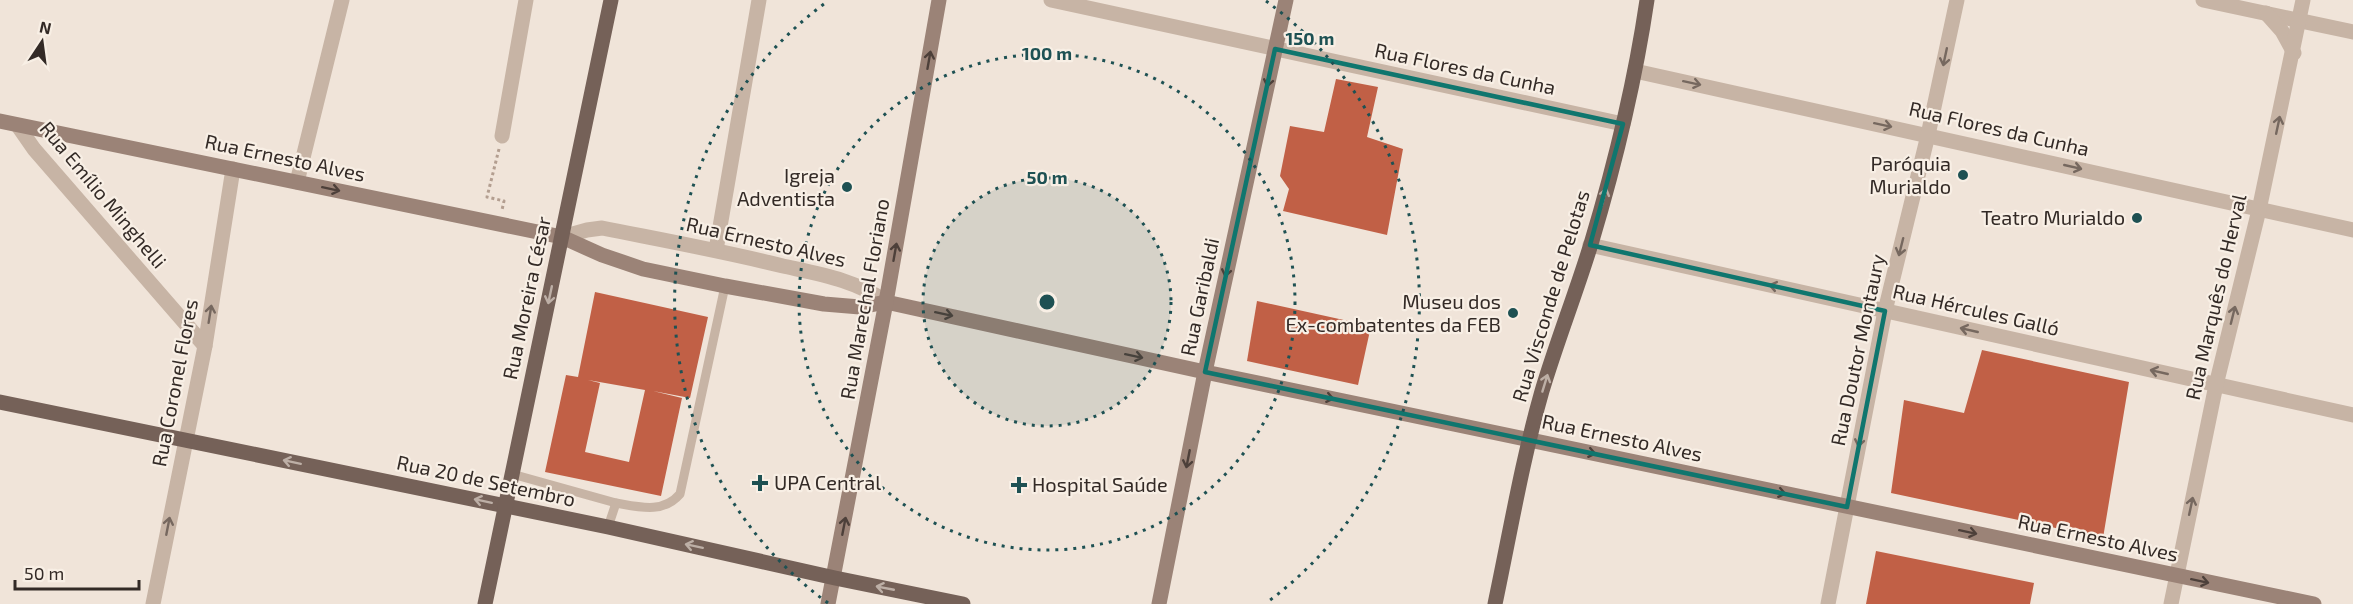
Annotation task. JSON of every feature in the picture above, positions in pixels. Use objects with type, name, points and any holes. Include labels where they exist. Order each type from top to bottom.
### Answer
[{"type":"main road","name":"Rua Moreira César","points":[[485,604],[610,0]]},
{"type":"main road","name":"Rua Visconde de Pelotas","points":[[1495,604],[1529,440],[1542,391],[1590,245],[1623,124],[1647,0]]},
{"type":"main road","name":"Rua 20 de Setembro","points":[[0,402],[609,527],[963,604]]},
{"type":"street","points":[[297,182],[342,0]]},
{"type":"street","points":[[502,136],[526,0]]},
{"type":"street","points":[[716,250],[759,0]]},
{"type":"street","name":"Rua Marechal Floriano","points":[[828,604],[835,578],[886,302],[939,0]]},
{"type":"street","name":"Rua Flores da Cunha","points":[[1051,0],[1623,124]]},
{"type":"street","name":"Rua Garibaldi","points":[[1159,604],[1205,372],[1286,0]]},
{"type":"street","name":"Rua Doutor Montaury","points":[[1828,604],[1885,311],[1928,135],[1957,0]]},
{"type":"street","points":[[2203,0],[2353,32]]},
{"type":"street","name":"Rua Marquês do Herval","points":[[2171,604],[2216,385],[2259,210],[2294,53],[2303,0]]},
{"type":"street","points":[[2266,13],[2282,31],[2294,53]]},
{"type":"street","name":"Rua Flores da Cunha","points":[[1635,71],[2353,230]]},
{"type":"street","name":"Rua Ernesto Alves","points":[[0,121],[561,237],[602,255],[644,268],[725,286],[824,304],[860,307],[886,302],[1205,372],[2314,604]]},
{"type":"street","name":"Rua Emílio Minghelli","points":[[18,126],[34,149],[205,346]]},
{"type":"street","name":"Rua Coronel Flores","points":[[153,604],[205,346],[233,169]]},
{"type":"street","name":"Rua Ernesto Alves","points":[[561,237],[602,228],[716,250],[847,281],[873,292],[886,302]]},
{"type":"street","name":"Rua Hércules Galló","points":[[1590,245],[2353,415]]},
{"type":"lane","points":[[512,474],[616,502],[660,508],[672,503],[680,494],[725,286]]},
{"type":"lane","points":[[609,527],[616,502]]},
{"type":"path","points":[[499,224],[504,201],[487,197],[502,136]]},
{"type":"highlighted area","points":[[1275,49],[1623,124],[1590,245],[1885,311],[1847,507],[1205,372]]},
{"type":"building","points":[[1336,79],[1378,87],[1367,137],[1403,149],[1387,235],[1283,211],[1289,189],[1280,176],[1290,126],[1324,132]]},
{"type":"building","points":[[595,292],[708,317],[690,398],[653,391],[682,398],[661,496],[545,472],[566,375],[578,377]],"holes":[[[588,380],[645,390],[629,462],[585,452],[600,383]]]},
{"type":"building","points":[[1257,301],[1371,326],[1358,385],[1247,361]]},
{"type":"building","points":[[1982,350],[2129,382],[2103,538],[1891,493],[1904,400],[1964,413]]},
{"type":"building","points":[[1876,551],[2034,583],[2030,604],[1866,604]]},
{"type":"place","name":"Paróquia Murialdo","points":[[1963,175]]},
{"type":"place","name":"Igreja Adventista","points":[[847,187]]},
{"type":"place","name":"Teatro Murialdo","points":[[2137,218]]},
{"type":"place","name":"Museu dos Ex-combatentes da FEB","points":[[1513,313]]},
{"type":"place","name":"UPA Central","points":[[760,483]]},
{"type":"place","name":"Hospital Saúde","points":[[1019,485]]}]
